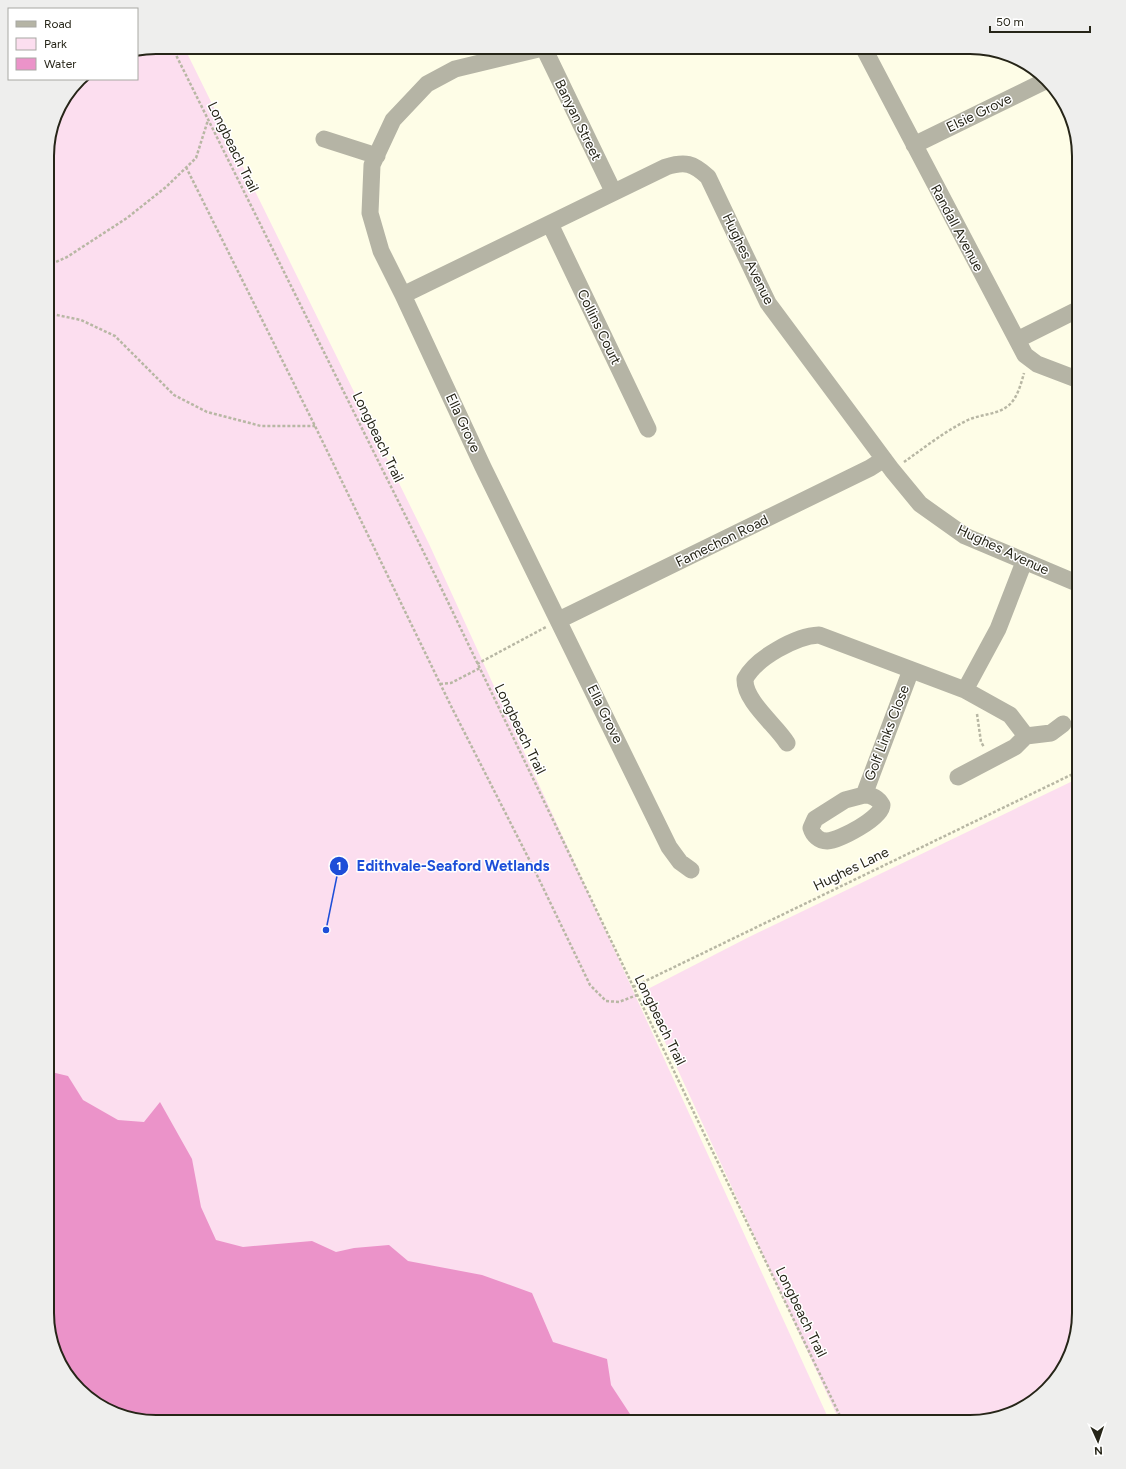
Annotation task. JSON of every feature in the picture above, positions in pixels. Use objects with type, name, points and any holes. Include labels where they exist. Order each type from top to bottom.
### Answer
[{"type":"street","name":"Ella Grove","points":[[520,54],[455,69],[427,84],[393,120],[372,165],[370,213],[381,251],[531,568],[559,620],[669,848],[680,862],[691,870]]},
{"type":"street","name":"Banyan Street","points":[[549,54],[613,191]]},
{"type":"street","name":"Randall Avenue","points":[[867,54],[1017,340],[1031,361],[1072,377]]},
{"type":"street","name":"Elsie Grove","points":[[914,145],[1041,83]]},
{"type":"street","points":[[324,138],[376,156]]},
{"type":"street","name":"Hughes Avenue","points":[[403,295],[550,224],[613,191],[666,167],[680,162],[691,165],[708,177],[768,303],[888,465],[920,504],[965,536],[1072,581]]},
{"type":"street","name":"Collins Court","points":[[550,224],[648,429]]},
{"type":"street","points":[[1017,340],[1072,312]]},
{"type":"street","name":"Famechon Road","points":[[559,620],[870,468],[888,465]]},
{"type":"street","points":[[965,690],[998,630],[1024,562]]},
{"type":"street","name":"Golf Links Close","points":[[787,743],[756,704],[745,683],[746,677],[753,667],[775,652],[805,637],[821,635],[965,690],[1010,715],[1026,736]]},
{"type":"street","name":"Golf Links Close","points":[[864,795],[911,670]]},
{"type":"street","points":[[958,777],[1015,747],[1026,736],[1047,734],[1063,724]]},
{"type":"path","name":"Longbeach Trail","points":[[175,54],[434,573],[840,1415]]},
{"type":"path","points":[[54,263],[67,257],[127,218],[166,187],[196,158],[208,120]]},
{"type":"path","points":[[186,167],[315,426],[440,684],[534,869],[590,985],[606,1001],[619,1002],[637,995]]},
{"type":"path","points":[[54,314],[81,320],[115,336],[174,394],[207,412],[261,426],[315,426]]},
{"type":"path","points":[[888,465],[970,419],[993,413],[1008,406],[1014,398],[1024,373]]},
{"type":"path","points":[[477,664],[559,620]]},
{"type":"path","points":[[440,684],[451,683],[480,668]]},
{"type":"path","points":[[982,699],[977,715],[981,742],[992,759]]},
{"type":"path","name":"Hughes Lane","points":[[633,987],[1072,774]]},
{"type":"green space","points":[[187,54],[430,546],[827,1415],[149,1415],[123,1410],[99,1398],[79,1380],[71,1370],[62,1352],[57,1340],[54,1313],[54,149],[57,129],[62,117],[71,99],[88,80],[138,80],[138,56]]},
{"type":"green space","points":[[1072,781],[1072,1320],[1067,1346],[1062,1358],[1047,1380],[1027,1398],[1015,1405],[997,1412],[983,1414],[837,1415],[642,992],[749,937]]},
{"type":"water","points":[[54,1073],[68,1076],[83,1100],[118,1120],[144,1122],[160,1102],[192,1159],[201,1207],[216,1240],[243,1247],[312,1241],[336,1252],[354,1248],[389,1245],[408,1261],[482,1275],[532,1293],[553,1342],[607,1359],[611,1385],[631,1415],[149,1415],[123,1410],[111,1405],[99,1398],[79,1380],[71,1370],[57,1340],[54,1313]]},
{"type":"place","name":"Edithvale-Seaford Wetlands","points":[[326,930]]}]
